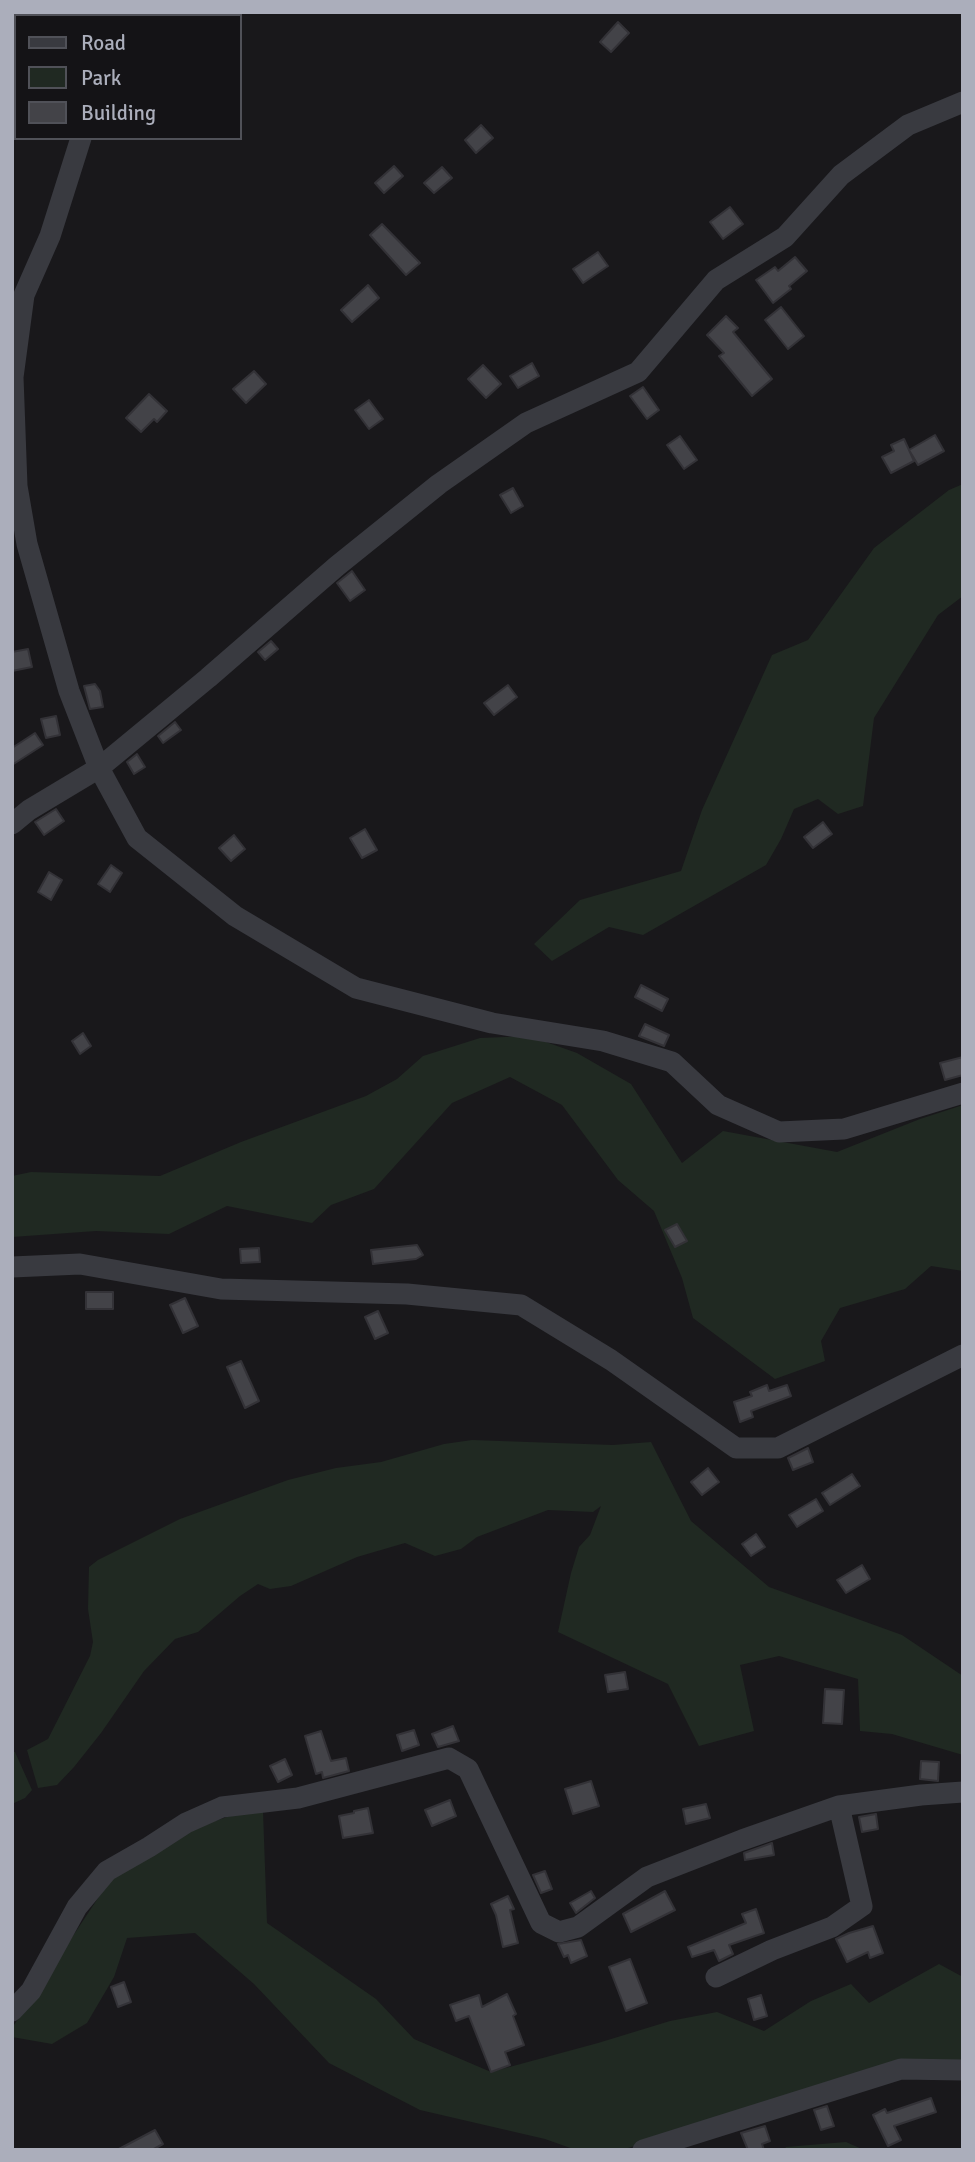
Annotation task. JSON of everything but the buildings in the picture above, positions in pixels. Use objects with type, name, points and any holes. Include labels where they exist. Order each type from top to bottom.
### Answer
[{"type":"street","points":[[12,824],[29,810],[99,768],[337,566],[439,484],[526,423],[638,372],[716,280],[785,237],[841,175],[908,125],[963,102]]},
{"type":"street","points":[[80,140],[50,236],[23,295],[12,377],[17,486],[27,544],[69,691],[99,768],[137,838],[235,916],[356,988],[492,1023],[603,1041],[672,1062],[718,1105],[779,1132],[844,1129],[963,1093]]},
{"type":"street","points":[[12,1267],[80,1264],[221,1289],[407,1294],[521,1305],[611,1360],[736,1448],[778,1448],[963,1355]]},
{"type":"street","points":[[12,2011],[31,1991],[77,1907],[107,1871],[186,1823],[222,1808],[298,1798],[449,1758],[468,1769],[541,1923],[559,1931],[578,1927],[647,1877],[839,1806],[963,1792]]},
{"type":"street","points":[[716,1977],[772,1950],[832,1927],[862,1906],[839,1806]]},
{"type":"street","points":[[643,2150],[901,2068],[963,2070]]},
{"type":"green space","points":[[963,484],[963,596],[938,615],[874,718],[863,806],[838,814],[818,799],[794,809],[766,865],[643,935],[609,927],[552,961],[534,944],[580,900],[681,871],[702,810],[772,655],[808,640],[874,548],[949,490]]},
{"type":"green space","points":[[529,1036],[577,1053],[631,1084],[682,1163],[723,1131],[837,1152],[963,1105],[963,1271],[931,1266],[905,1289],[840,1308],[821,1341],[825,1361],[775,1379],[693,1318],[682,1278],[654,1211],[618,1180],[562,1105],[510,1077],[452,1103],[374,1189],[331,1205],[312,1223],[227,1206],[169,1234],[96,1231],[12,1237],[12,1176],[31,1172],[160,1176],[241,1142],[366,1096],[397,1079],[423,1056],[480,1038]]},
{"type":"green space","points":[[472,1440],[613,1445],[651,1442],[691,1521],[769,1587],[902,1635],[963,1676],[963,1755],[892,1734],[860,1731],[858,1679],[779,1656],[740,1665],[754,1731],[699,1746],[668,1684],[558,1632],[579,1547],[590,1535],[601,1506],[593,1512],[548,1510],[477,1537],[461,1549],[435,1556],[405,1543],[357,1557],[291,1586],[270,1589],[258,1584],[198,1632],[175,1639],[144,1671],[74,1767],[57,1785],[38,1788],[27,1750],[48,1739],[90,1656],[93,1642],[88,1609],[89,1567],[180,1519],[288,1480],[336,1468],[381,1462],[444,1444]]},
{"type":"green space","points":[[12,1752],[15,1752],[32,1790],[25,1798],[12,1804]]},
{"type":"green space","points":[[263,1811],[267,1923],[376,1999],[414,2039],[491,2072],[670,2021],[717,2012],[764,2031],[811,2001],[851,1984],[869,2003],[939,1964],[963,1977],[963,2062],[716,2123],[621,2150],[576,2150],[545,2139],[420,2110],[329,2063],[254,1984],[195,1933],[127,1938],[114,1977],[87,2023],[52,2044],[12,2037],[12,2028],[112,1877],[188,1830],[230,1816]]},
{"type":"green space","points":[[846,2142],[864,2150],[784,2150],[786,2147]]}]
